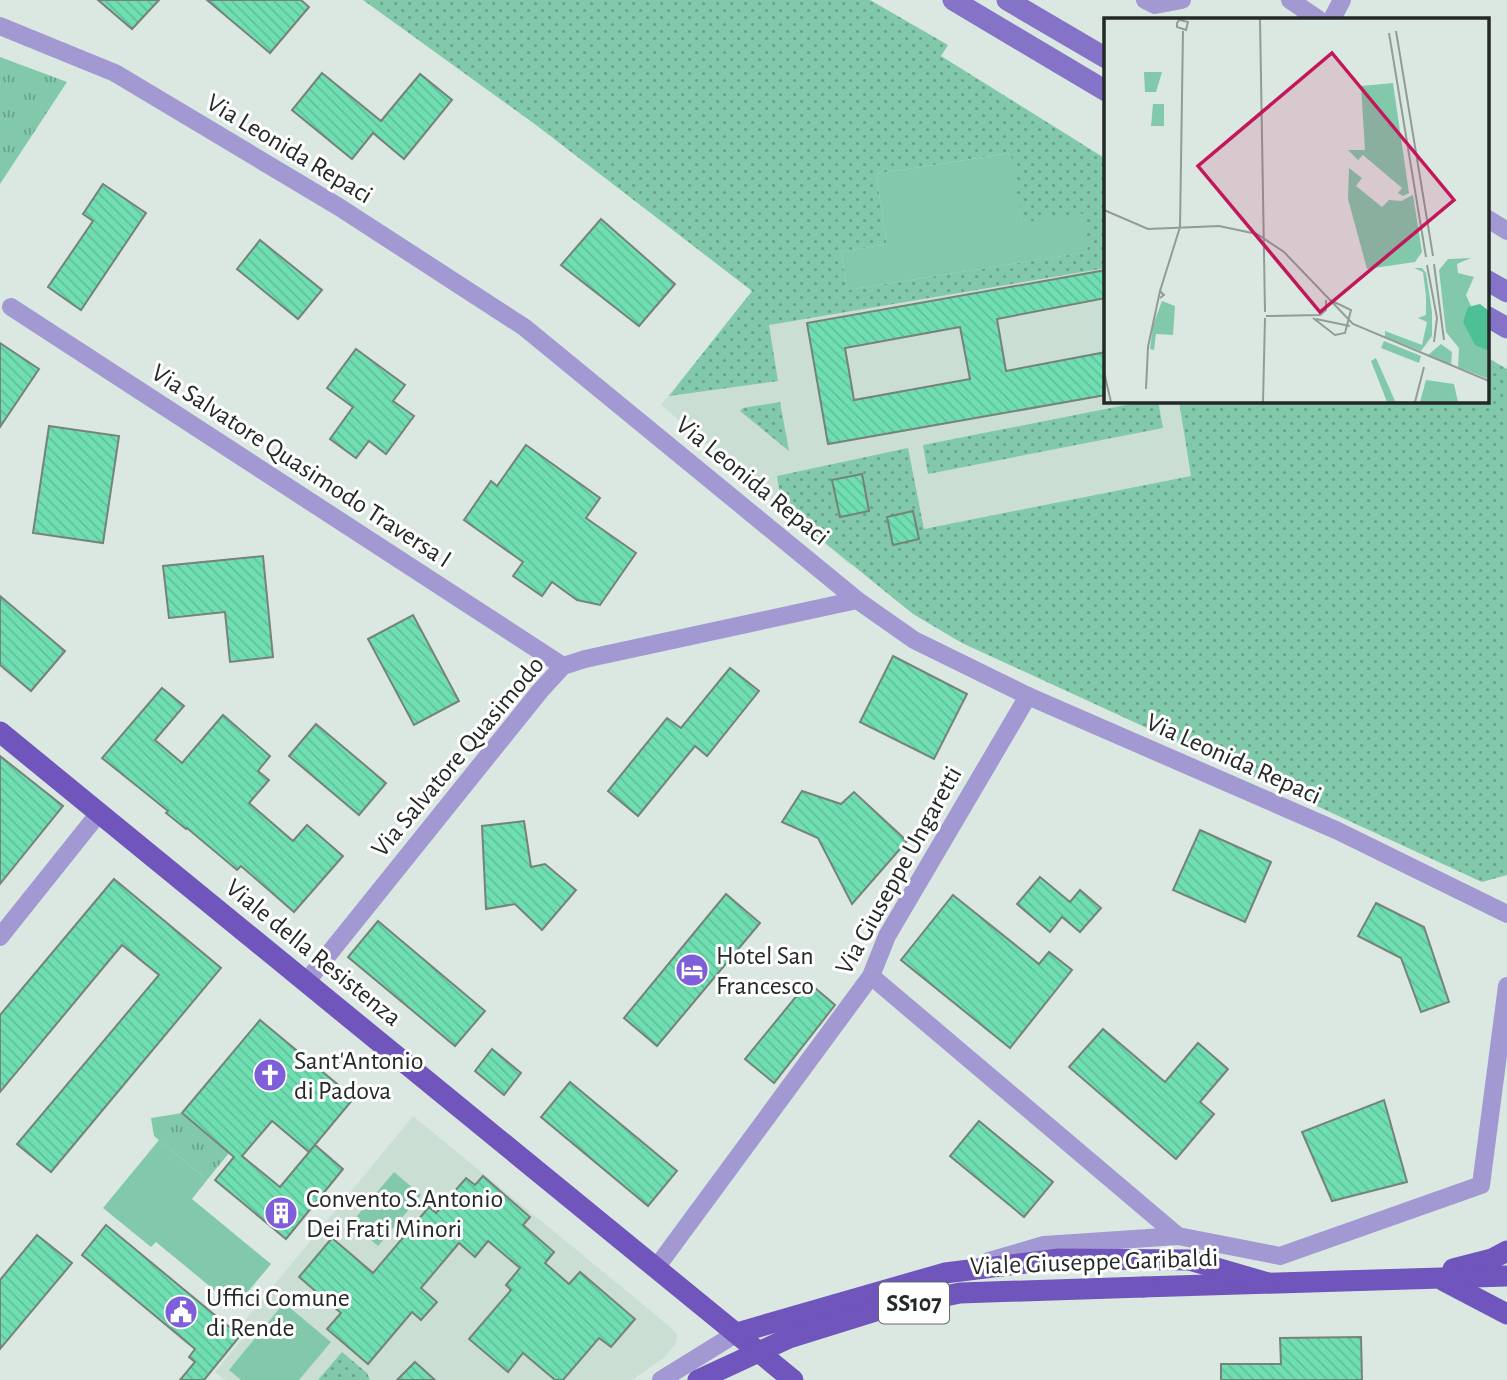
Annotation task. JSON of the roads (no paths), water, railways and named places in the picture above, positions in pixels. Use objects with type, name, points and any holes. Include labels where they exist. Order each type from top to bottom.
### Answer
[{"type":"main road","name":"Viale della Resistenza","points":[[0,732],[737,1333],[787,1379]]},
{"type":"main road","points":[[1414,1278],[1492,1259],[1507,1251]]},
{"type":"main road","points":[[737,1333],[945,1273],[1059,1259],[1189,1260],[1268,1283]]},
{"type":"main road","name":"Viale Giuseppe Garibaldi","points":[[698,1380],[789,1338],[882,1309],[960,1293],[1507,1276]]},
{"type":"main road","points":[[1439,1279],[1477,1296],[1507,1314]]},
{"type":"street","points":[[953,0],[1104,90]]},
{"type":"street","points":[[1007,0],[1104,57]]},
{"type":"street","points":[[1145,0],[1155,5],[1182,0]]},
{"type":"street","points":[[1290,0],[1317,18]]},
{"type":"street","points":[[1333,18],[1342,0]]},
{"type":"street","name":"Via Leonida Repaci","points":[[0,26],[115,74],[339,207],[524,327],[857,600],[914,640],[1028,696],[1338,831],[1507,914]]},
{"type":"street","points":[[1490,220],[1507,231]]},
{"type":"street","points":[[1490,282],[1507,292]]},
{"type":"street","name":"Via Salvatore Quasimodo Traversa I","points":[[11,307],[564,666]]},
{"type":"street","points":[[1490,318],[1507,328]]},
{"type":"street","name":"Via Salvatore Quasimodo","points":[[307,981],[564,666],[585,659],[857,600]]},
{"type":"street","name":"Via Giuseppe Ungaretti","points":[[656,1268],[872,976],[887,936],[1028,696]]},
{"type":"street","points":[[0,937],[99,813]]},
{"type":"street","points":[[872,976],[1178,1236]]},
{"type":"street","points":[[945,1273],[1044,1245],[1178,1236],[1280,1256],[1481,1185],[1507,986]]},
{"type":"street","points":[[661,1380],[737,1333]]},
{"type":"place","name":"Hotel San Francesco","points":[[692,970]]},
{"type":"place","name":"Sant'Antonio di Padova","points":[[270,1075]]},
{"type":"place","name":"Convento S.Antonio Dei Frati Minori","points":[[281,1213]]},
{"type":"place","name":"Uffici Comune di Rende","points":[[181,1312]]}]
